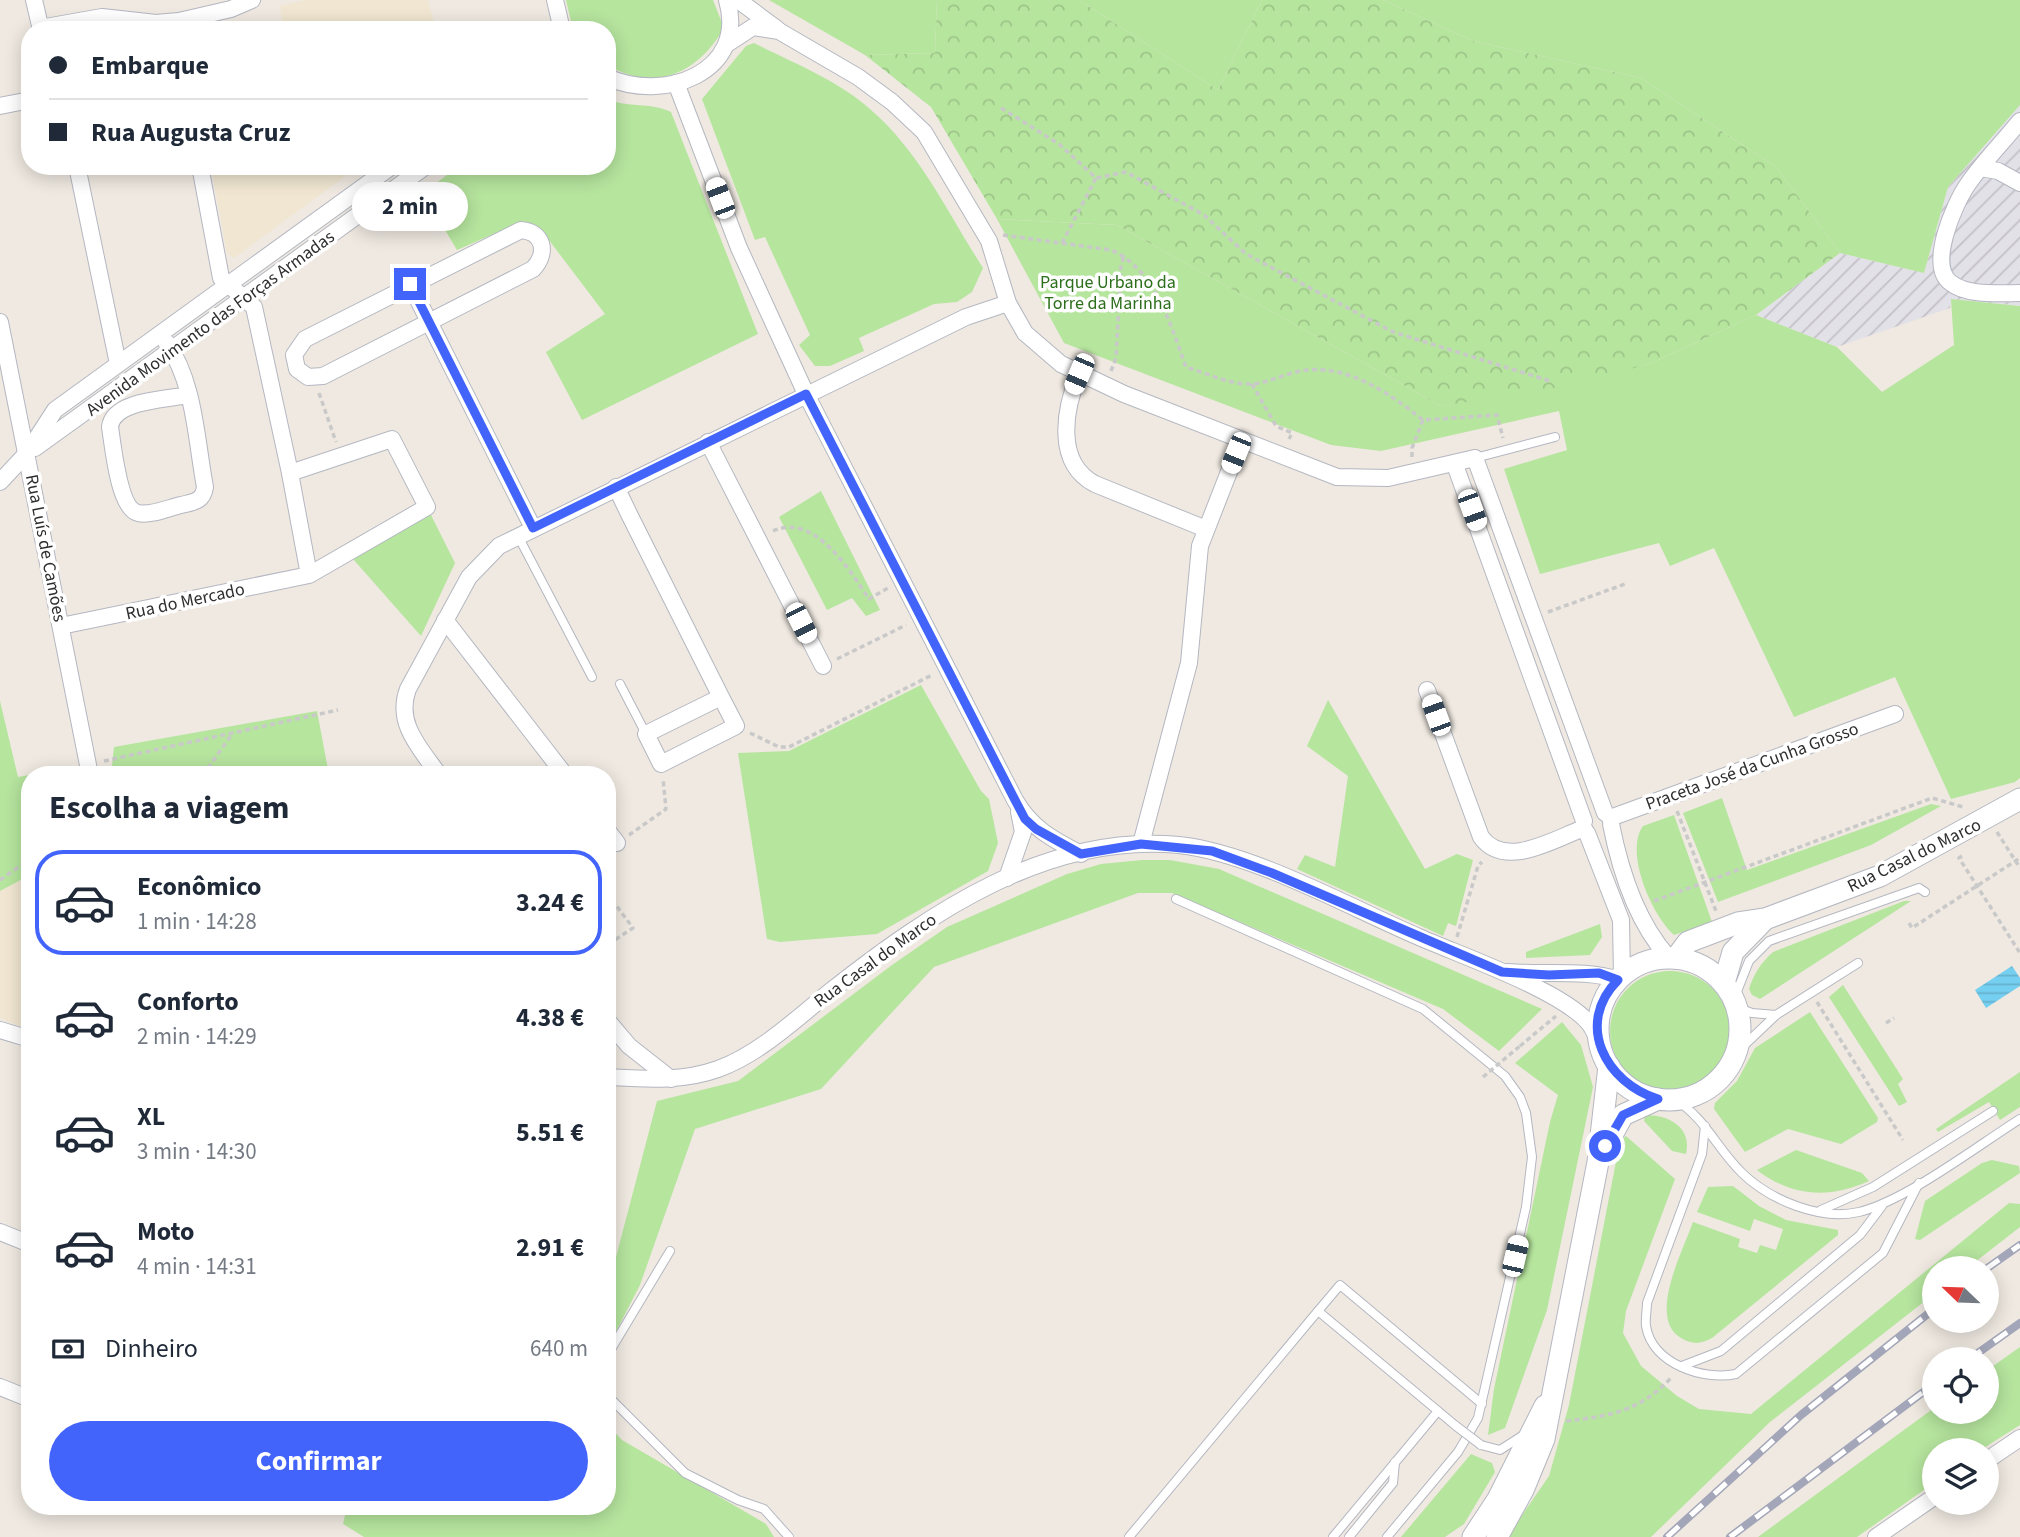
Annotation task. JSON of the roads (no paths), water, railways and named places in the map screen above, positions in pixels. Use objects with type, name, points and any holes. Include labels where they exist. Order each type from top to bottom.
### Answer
[{"type":"main road","name":"Rua Casal do Marco","points":[[1672,957],[1688,942],[1738,923],[1765,919],[1880,876],[2020,799]]},
{"type":"main road","name":"Rua Casal do Marco","points":[[1731,996],[1733,952],[1765,919]]},
{"type":"main road","points":[[1473,1537],[1498,1499],[1538,1427],[1551,1395],[1598,1161],[1605,1056],[1599,1014],[1606,996],[1620,979],[1646,961],[1672,957],[1702,965],[1731,996],[1740,1037],[1736,1053],[1728,1068],[1712,1085],[1690,1096],[1666,1099],[1623,1115],[1598,1161]]},
{"type":"main road","points":[[1605,1056],[1622,1082],[1638,1093],[1666,1099]]},
{"type":"main road","points":[[1496,1537],[1535,1464],[1538,1427]]},
{"type":"street","points":[[34,0],[38,21]]},
{"type":"street","points":[[179,21],[219,13],[252,0]]},
{"type":"street","points":[[727,0],[731,26],[727,44]]},
{"type":"street","points":[[738,0],[766,18],[779,31],[875,88],[924,132],[989,241],[1008,303],[1025,333],[1049,356],[1105,386],[1337,477],[1388,478],[1455,465],[1475,458],[1637,903],[1650,934],[1672,957]]},
{"type":"street","points":[[553,1],[558,21]]},
{"type":"street","points":[[81,21],[102,17],[138,21]]},
{"type":"street","points":[[616,80],[635,86],[676,83],[707,68],[727,44],[753,27],[779,31]]},
{"type":"street","points":[[676,83],[739,248],[806,394],[1015,800],[1025,819],[1036,829],[1081,854]]},
{"type":"street","points":[[0,106],[21,102]]},
{"type":"street","points":[[2020,121],[1966,186],[1949,222],[1940,259],[1942,274],[1951,284],[1968,290],[2020,293]]},
{"type":"street","points":[[1981,168],[1998,171],[2020,183]]},
{"type":"street","points":[[78,175],[118,364]]},
{"type":"street","points":[[202,175],[221,278],[254,307],[309,575]]},
{"type":"street","name":"Avenida Movimento das Forças Armadas","points":[[0,482],[27,453],[55,410],[380,175]]},
{"type":"street","name":"Avenida Movimento das Forças Armadas","points":[[27,453],[414,175]]},
{"type":"street","points":[[516,230],[528,230],[541,242],[542,255],[533,269],[429,322],[324,376],[302,374],[297,369],[294,355],[298,345],[305,339],[410,284],[516,230]]},
{"type":"street","points":[[410,284],[525,532]]},
{"type":"street","points":[[433,766],[408,730],[403,705],[408,689],[445,620],[481,562],[525,532],[616,487],[966,317],[1008,303]]},
{"type":"street","name":"Rua Luís de Camões","points":[[0,321],[7,397],[27,453],[89,766]]},
{"type":"street","points":[[160,334],[182,369],[188,395],[204,494],[197,500],[144,514],[133,512],[125,502],[110,427],[112,417],[121,409],[188,395]]},
{"type":"street","points":[[1079,374],[1069,400],[1067,442],[1069,458],[1080,474],[1095,484],[1206,529]]},
{"type":"street","name":"Rua do Mercado","points":[[61,626],[309,575],[427,507],[392,439],[290,473]]},
{"type":"street","points":[[1141,844],[1189,663],[1198,556],[1241,441]]},
{"type":"street","points":[[708,442],[823,666]]},
{"type":"street","points":[[1455,465],[1621,920],[1620,979]]},
{"type":"street","points":[[616,487],[736,726],[661,764],[646,734],[721,697]]},
{"type":"street","points":[[445,620],[558,766]]},
{"type":"street","points":[[1427,690],[1486,845],[1505,853],[1518,852],[1585,827],[1592,811],[1608,818]]},
{"type":"street","name":"Praceta José da Cunha Grosso","points":[[1608,818],[1895,714]]},
{"type":"street","points":[[1007,878],[1023,832],[1015,800]]},
{"type":"street","points":[[1585,827],[1599,838],[1609,831],[1608,818]]},
{"type":"street","name":"Rua Casal do Marco","points":[[616,1077],[671,1079],[718,1069],[736,1061],[900,937],[957,902],[1007,878],[1081,854],[1141,844],[1179,845],[1238,859],[1502,972],[1581,1016],[1594,1031],[1605,1056]]},
{"type":"street","name":"Rua Casal do Marco","points":[[1502,972],[1549,975],[1599,973],[1620,979]]},
{"type":"street","points":[[0,1030],[21,1036]]},
{"type":"street","points":[[616,1031],[629,1046],[671,1079]]},
{"type":"street","points":[[0,1232],[21,1240]]},
{"type":"street","points":[[0,1387],[21,1395]]},
{"type":"street","points":[[1999,1452],[2020,1438]]},
{"type":"street","points":[[1877,1537],[1922,1505]]},
{"type":"lane","points":[[1475,458],[1555,438]]},
{"type":"lane","points":[[525,532],[592,677]]},
{"type":"lane","points":[[620,684],[646,734]]},
{"type":"lane","points":[[1776,1015],[1752,1013],[1731,996],[1749,961],[1769,941],[1919,888],[1925,892]]},
{"type":"lane","points":[[1176,900],[1423,1009],[1505,1076],[1520,1097],[1531,1132],[1532,1157],[1526,1207],[1482,1404],[1458,1452],[1387,1537]]},
{"type":"lane","points":[[1736,1053],[1776,1015],[1858,963]]},
{"type":"lane","points":[[1666,1099],[1687,1107],[1741,1172],[1761,1189],[1789,1203],[1818,1211],[1856,1213],[1883,1205],[2020,1119]]},
{"type":"lane","points":[[1818,1211],[1873,1187],[1993,1111]]},
{"type":"lane","points":[[1705,1126],[1702,1154],[1647,1303],[1646,1326],[1653,1345],[1682,1366],[1719,1378],[1736,1374],[1883,1253],[1919,1183]]},
{"type":"lane","points":[[1682,1366],[1721,1351],[1860,1235],[1883,1205]]},
{"type":"lane","points":[[616,1341],[670,1251]]},
{"type":"lane","points":[[1129,1537],[1340,1284],[1482,1404]]},
{"type":"lane","points":[[1318,1311],[1481,1445],[1500,1450],[1538,1427]]},
{"type":"lane","points":[[616,1404],[685,1473],[738,1500],[764,1508],[789,1537]]},
{"type":"lane","points":[[1333,1537],[1438,1411]]},
{"type":"lane","points":[[1349,1537],[1393,1483],[1395,1462]]},
{"type":"water","points":[[2012,966],[2020,978],[2020,986],[1986,1008],[1975,990]]},
{"type":"railway","points":[[1999,1260],[2020,1245]]},
{"type":"railway","points":[[1667,1537],[1801,1415],[1922,1319]]},
{"type":"railway","points":[[1986,1347],[2020,1323]]},
{"type":"railway","points":[[1730,1537],[1922,1393]]},
{"type":"park label","name":"Parque Urbano da Torre da Marinha","points":[[1108,292]]}]
